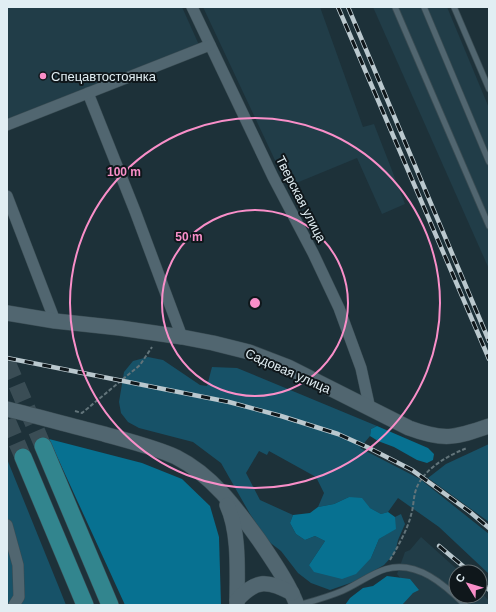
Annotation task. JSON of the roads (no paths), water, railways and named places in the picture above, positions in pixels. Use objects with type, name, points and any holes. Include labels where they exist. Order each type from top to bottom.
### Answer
[{"type":"main road","points":[[43,446],[110,605]]},
{"type":"main road","points":[[23,457],[85,605]]},
{"type":"street","name":"Тверская улица","points":[[192,7],[273,177],[313,253],[339,308],[361,368],[370,409]]},
{"type":"street","points":[[7,125],[210,45]]},
{"type":"street","points":[[88,93],[135,211],[182,337]]},
{"type":"street","points":[[7,196],[55,321]]},
{"type":"street","name":"Садовая улица","points":[[7,313],[55,321],[182,337],[249,352],[288,367],[370,409],[424,434],[439,437],[455,437],[489,426]]},
{"type":"street","points":[[7,409],[158,450],[176,457],[199,472],[221,491],[240,514],[265,548],[296,601]]},
{"type":"street","points":[[221,491],[234,521],[236,536],[237,603]]},
{"type":"street","points":[[7,525],[18,565],[19,597],[14,605]]},
{"type":"street","points":[[237,603],[247,590],[257,584],[278,586],[296,601]]},
{"type":"lane","points":[[395,7],[489,226]]},
{"type":"lane","points":[[424,7],[489,162]]},
{"type":"lane","points":[[454,7],[489,89]]},
{"type":"lane","points":[[482,71],[489,68]]},
{"type":"lane","points":[[296,601],[343,591],[385,569],[400,567],[418,570],[429,575],[465,605]]},
{"type":"tunnel","points":[[7,362],[43,446]]},
{"type":"tunnel","points":[[7,420],[23,457]]},
{"type":"railway","points":[[338,7],[489,359]]},
{"type":"railway","points":[[348,7],[489,341]]},
{"type":"railway","points":[[7,358],[229,402],[281,416],[338,434],[412,470],[470,512],[489,528]]},
{"type":"railway","points":[[439,546],[460,564]]},
{"type":"place","name":"Спецавтостоянка","points":[[43,76]]}]
